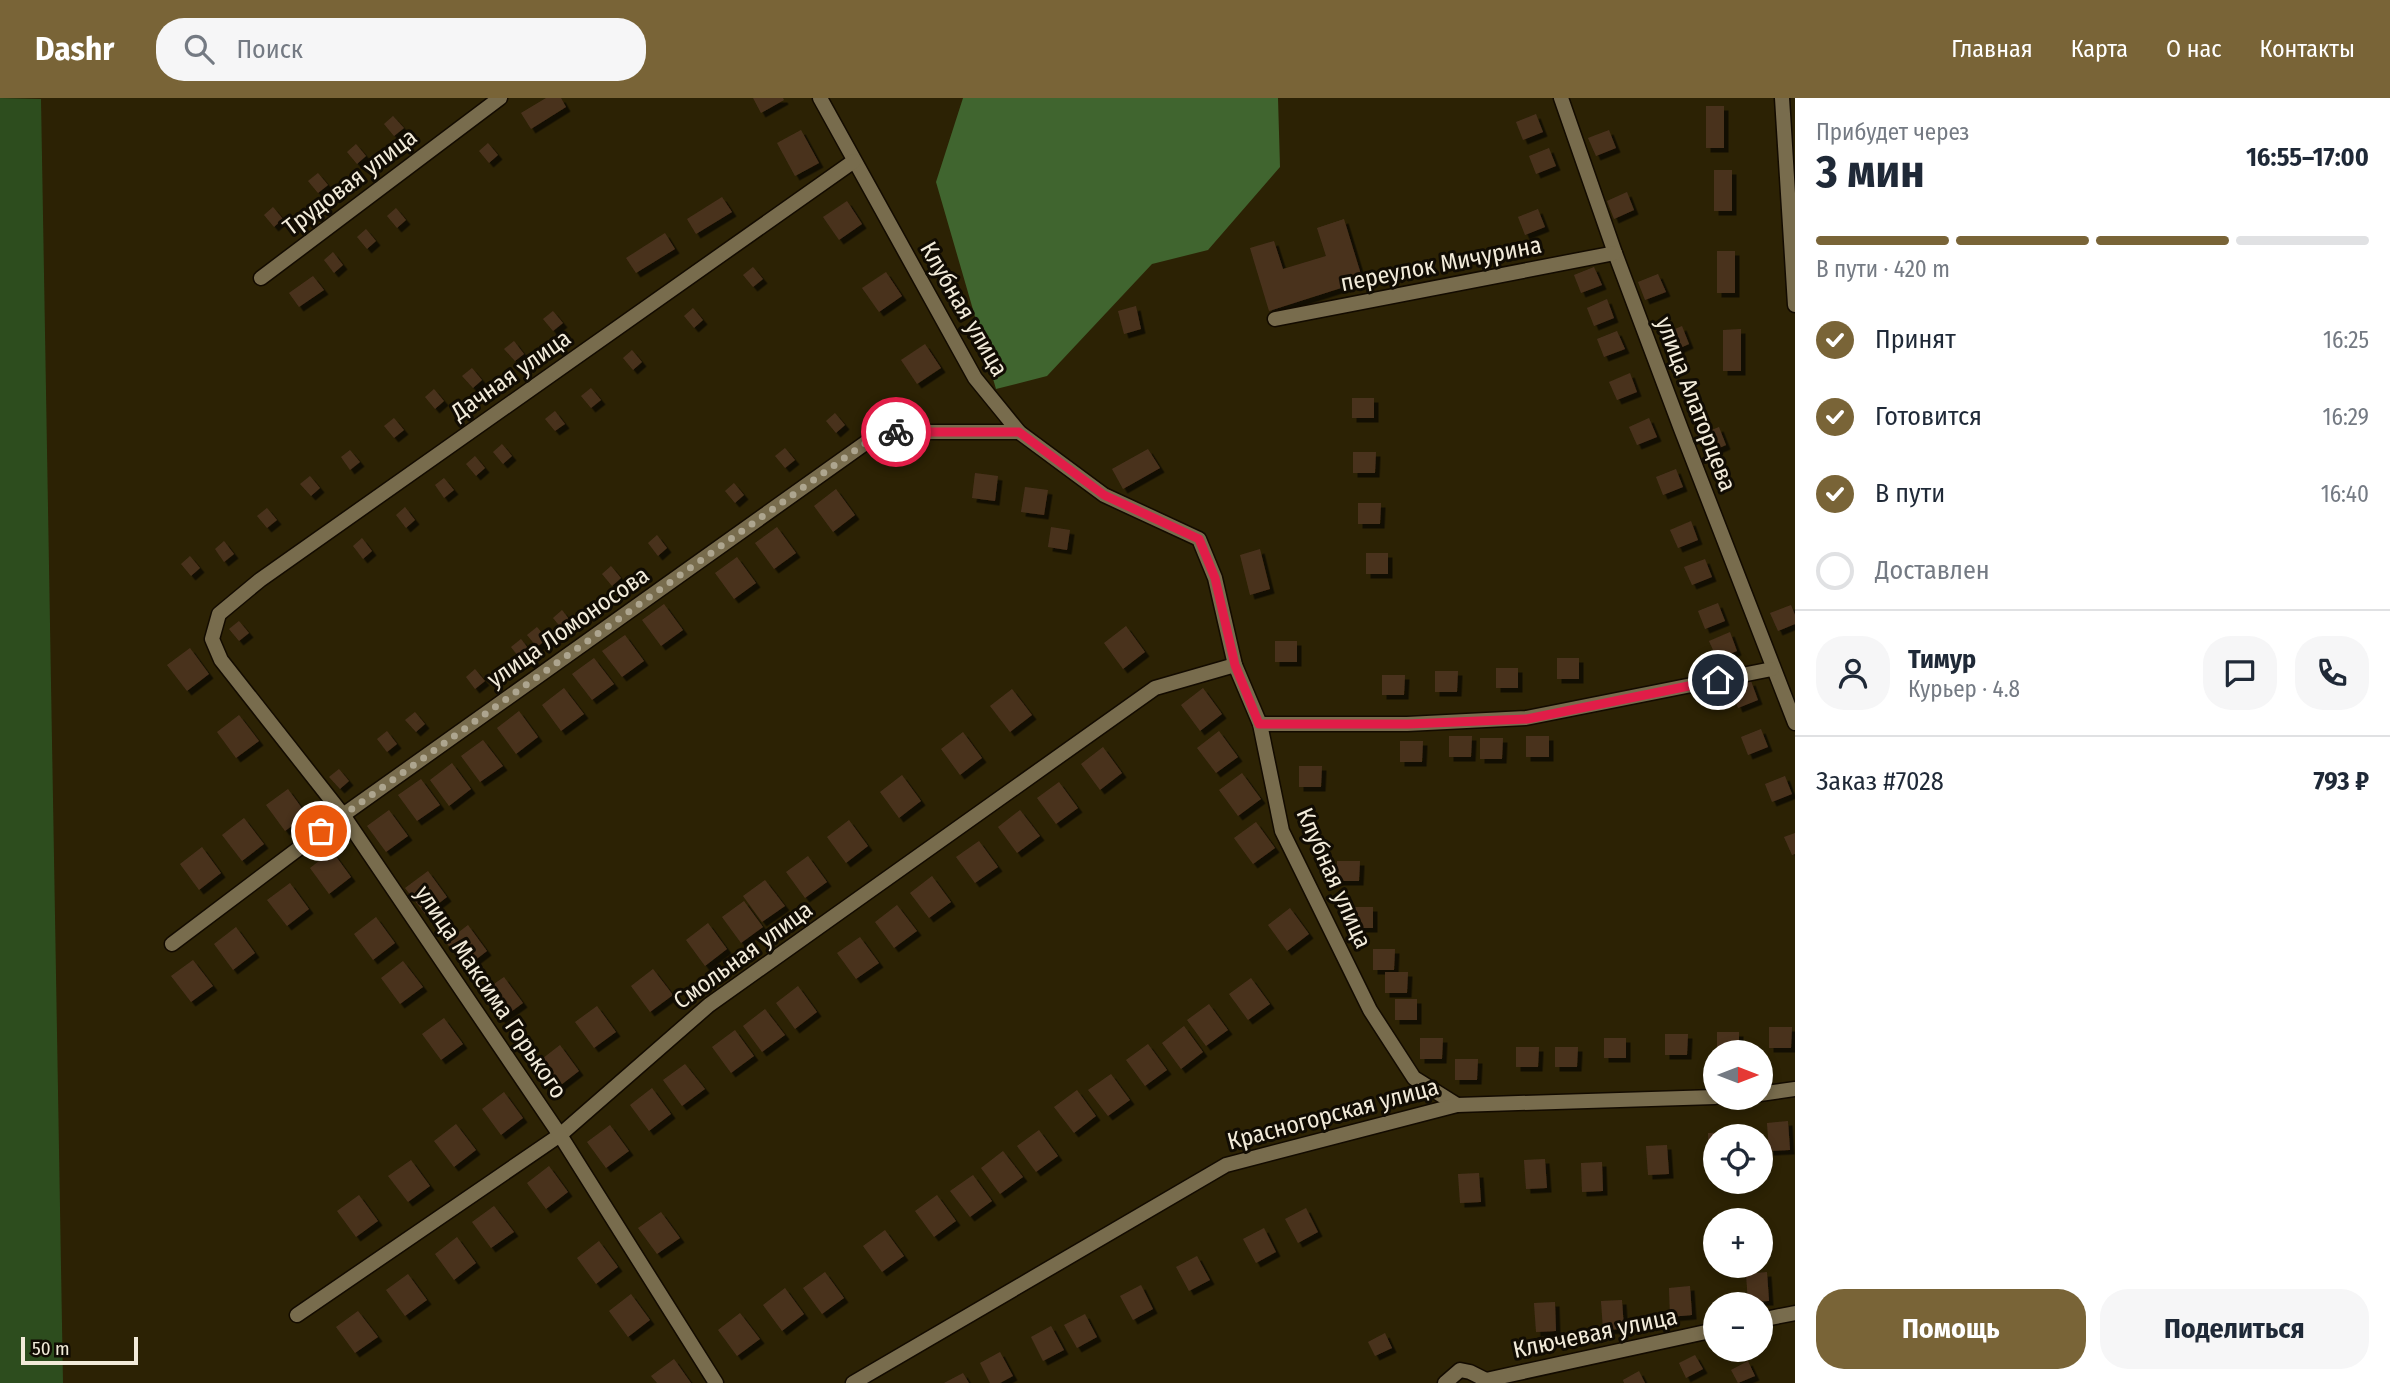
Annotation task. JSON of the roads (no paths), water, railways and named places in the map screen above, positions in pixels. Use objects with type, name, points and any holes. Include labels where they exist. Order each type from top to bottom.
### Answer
[{"type":"street","name":"Трудовая улица","points":[[261,278],[500,98]]},
{"type":"street","points":[[820,98],[854,161]]},
{"type":"street","name":"улица Алаторцева","points":[[1561,98],[1615,253],[1772,669],[1790,694],[1795,723]]},
{"type":"street","points":[[1782,98],[1795,305]]},
{"type":"street","name":"Клубная улица","points":[[854,161],[975,378],[1019,432],[1104,495],[1199,539],[1215,578],[1235,665],[1259,724],[1282,831],[1370,1010],[1414,1078],[1457,1105]]},
{"type":"street","name":"Дачная улица","points":[[212,639],[219,614],[260,580],[854,161]]},
{"type":"street","name":"переулок Мичурина","points":[[1275,319],[1615,253]]},
{"type":"street","name":"улица Ломоносова","points":[[172,944],[343,815],[881,432],[1019,432]]},
{"type":"street","name":"улица Максима Горького","points":[[212,639],[221,660],[343,815],[560,1135],[716,1383]]},
{"type":"street","name":"Смольная улица","points":[[297,1315],[560,1135],[709,1005],[1155,688],[1235,665]]},
{"type":"street","points":[[1259,724],[1408,724],[1527,719],[1772,669]]},
{"type":"street","points":[[1773,1092],[1795,1089]]},
{"type":"street","name":"Красногорская улица","points":[[853,1383],[1226,1165],[1457,1105],[1703,1097]]},
{"type":"street","points":[[1773,1317],[1795,1313]]},
{"type":"street","name":"Ключевая улица","points":[[1444,1383],[1460,1370],[1470,1372],[1486,1382],[1703,1333]]}]
